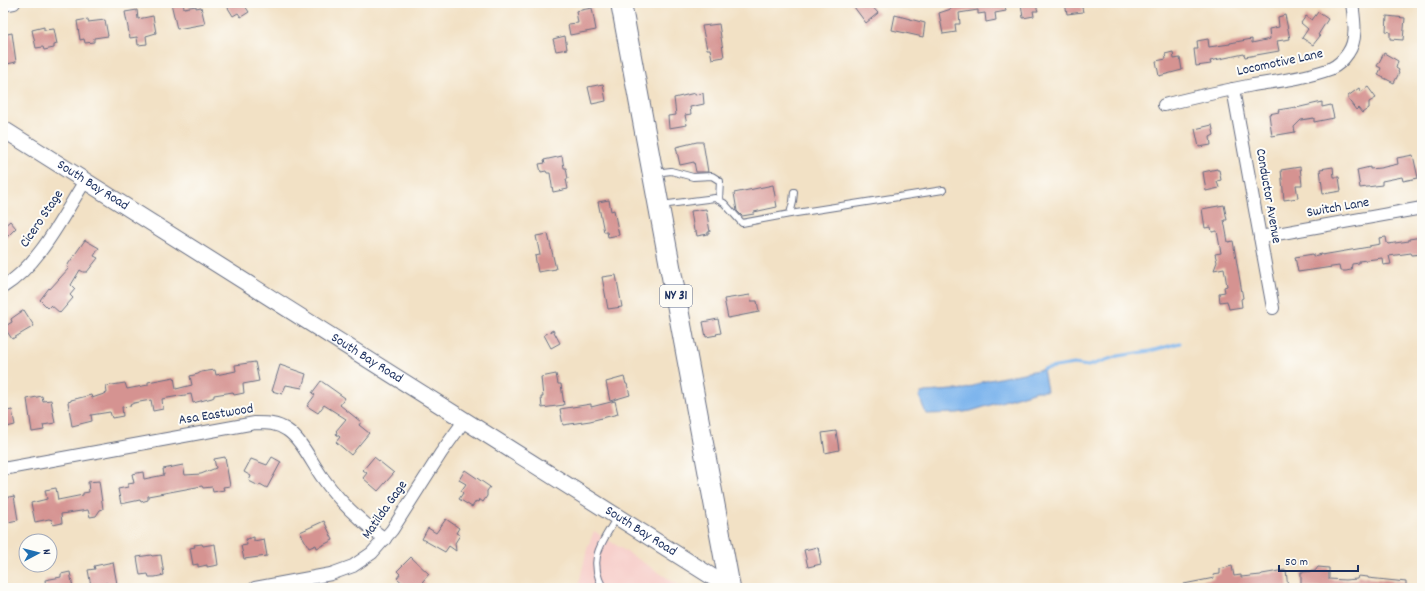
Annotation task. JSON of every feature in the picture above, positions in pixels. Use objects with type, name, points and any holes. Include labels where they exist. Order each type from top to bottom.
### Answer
[{"type":"main road","name":"NY 31","points":[[621,3],[730,588]]},
{"type":"street","points":[[3,5],[14,3]]},
{"type":"street","name":"Locomotive Lane","points":[[1164,105],[1201,95],[1306,76],[1332,68],[1349,53],[1353,44],[1355,30],[1352,3]]},
{"type":"street","name":"Conductor Avenue","points":[[1233,89],[1273,308]]},
{"type":"street","name":"South Bay Road","points":[[3,129],[730,588]]},
{"type":"street","name":"Cicero Stage","points":[[3,287],[27,269],[48,240],[85,181]]},
{"type":"street","name":"Switch Lane","points":[[1260,237],[1422,208]]},
{"type":"street","name":"Matilda Gage","points":[[255,588],[331,574],[353,566],[372,553],[385,539],[441,453],[464,421]]},
{"type":"street","name":"Asa Eastwood","points":[[3,469],[255,423],[269,423],[280,426],[289,431],[322,478],[367,526],[385,539]]},
{"type":"lane","points":[[653,173],[671,172],[692,177],[712,176],[720,181],[719,200]]},
{"type":"lane","points":[[659,206],[692,200],[715,198],[724,203],[742,223],[943,190]]},
{"type":"lane","points":[[790,214],[794,192]]},
{"type":"lane","points":[[603,588],[598,579],[595,562],[598,548],[617,517]]},
{"type":"shaded area","points":[[594,531],[683,588],[578,588],[587,549]]},
{"type":"water","points":[[1043,369],[1047,391],[1036,391],[971,411],[926,414],[919,396],[921,393],[926,392],[966,389],[985,381]]},
{"type":"building","points":[[171,3],[183,3],[184,8],[196,6],[196,8],[201,7],[205,24],[177,29]]},
{"type":"building","points":[[225,3],[243,3],[249,12],[241,17],[238,13],[233,16]]},
{"type":"building","points":[[851,3],[869,3],[878,13],[866,23]]},
{"type":"building","points":[[950,3],[1004,3],[1006,11],[995,13],[996,20],[986,22],[985,13],[978,14],[978,10],[959,13],[960,24],[955,24],[956,32],[943,34],[939,13],[951,9]]},
{"type":"building","points":[[1021,3],[1035,3],[1038,11],[1033,11],[1034,16],[1023,18]]},
{"type":"building","points":[[1065,3],[1081,3],[1083,12],[1067,14]]},
{"type":"building","points":[[592,8],[596,30],[570,35],[568,24],[578,23],[576,11]]},
{"type":"building","points":[[137,10],[138,19],[153,16],[156,33],[146,36],[147,44],[138,45],[137,37],[130,38],[125,12]]},
{"type":"building","points":[[1318,12],[1328,19],[1318,35],[1320,36],[1313,45],[1302,38],[1308,29],[1301,23],[1306,16],[1312,20]]},
{"type":"building","points":[[895,15],[925,23],[923,37],[892,30]]},
{"type":"building","points":[[1285,15],[1290,39],[1277,41],[1279,51],[1245,57],[1244,54],[1210,61],[1211,64],[1196,66],[1194,49],[1198,49],[1197,41],[1208,39],[1209,47],[1252,39],[1252,43],[1270,39],[1269,29],[1279,27],[1278,17]]},
{"type":"building","points":[[1387,16],[1405,18],[1403,40],[1390,39],[1390,32],[1386,31]]},
{"type":"building","points":[[88,19],[88,22],[105,20],[108,36],[94,38],[94,42],[85,43],[84,39],[80,40],[77,21]]},
{"type":"building","points":[[719,24],[724,57],[712,59],[710,49],[707,49],[702,26]]},
{"type":"building","points":[[44,27],[44,30],[54,29],[57,44],[54,45],[54,48],[44,50],[43,47],[36,48],[32,30]]},
{"type":"building","points":[[12,33],[16,62],[3,65],[3,35]]},
{"type":"building","points":[[565,36],[567,49],[556,51],[553,39]]},
{"type":"building","points":[[1173,52],[1174,59],[1180,58],[1182,70],[1159,76],[1156,61],[1166,59],[1165,54]]},
{"type":"building","points":[[1384,53],[1398,61],[1396,68],[1399,70],[1399,73],[1394,83],[1378,75],[1381,68],[1377,66]]},
{"type":"building","points":[[603,84],[606,101],[592,104],[588,87]]},
{"type":"building","points":[[1368,87],[1376,98],[1369,102],[1369,108],[1362,113],[1358,108],[1356,110],[1348,99],[1348,96],[1359,88],[1361,92]]},
{"type":"building","points":[[695,93],[695,95],[703,93],[704,104],[690,107],[691,114],[685,115],[687,125],[669,128],[668,116],[676,115],[674,98]]},
{"type":"building","points":[[1322,102],[1322,107],[1331,105],[1334,118],[1314,122],[1314,118],[1301,120],[1294,127],[1295,132],[1272,136],[1269,114],[1279,112],[1278,110],[1296,108]]},
{"type":"building","points":[[1212,125],[1214,135],[1210,137],[1211,145],[1199,147],[1195,129]]},
{"type":"building","points":[[703,142],[708,172],[696,172],[694,162],[680,165],[676,147]]},
{"type":"building","points":[[1413,155],[1418,178],[1403,181],[1402,177],[1382,181],[1382,185],[1360,188],[1357,170],[1370,167],[1370,169],[1380,168],[1398,164],[1397,158]]},
{"type":"building","points":[[562,156],[568,179],[566,179],[568,189],[553,192],[550,173],[547,173],[546,171],[541,172],[539,164],[545,163],[544,160]]},
{"type":"building","points":[[1300,167],[1302,185],[1296,185],[1298,198],[1284,200],[1281,170]]},
{"type":"building","points":[[1333,167],[1334,177],[1339,177],[1341,191],[1323,194],[1320,169]]},
{"type":"building","points":[[1217,169],[1219,170],[1221,180],[1217,181],[1219,188],[1206,191],[1203,172]]},
{"type":"building","points":[[773,185],[777,207],[742,216],[737,211],[734,193]]},
{"type":"building","points":[[609,200],[611,211],[614,210],[619,235],[608,237],[607,232],[604,232],[598,202]]},
{"type":"building","points":[[1224,205],[1227,220],[1224,220],[1228,242],[1233,241],[1243,298],[1241,299],[1242,307],[1229,309],[1227,301],[1220,302],[1219,293],[1225,292],[1224,287],[1227,286],[1224,268],[1214,270],[1217,262],[1215,254],[1221,253],[1217,231],[1212,232],[1211,227],[1205,228],[1202,209]]},
{"type":"building","points":[[706,209],[710,232],[708,232],[708,234],[697,236],[696,231],[694,231],[691,211]]},
{"type":"building","points":[[10,221],[16,228],[3,241],[3,227]]},
{"type":"building","points":[[548,234],[556,269],[538,272],[535,256],[540,255],[536,236]]},
{"type":"building","points":[[1386,237],[1388,244],[1409,241],[1409,239],[1422,237],[1422,254],[1412,255],[1411,253],[1389,256],[1391,264],[1383,265],[1382,258],[1359,261],[1359,263],[1352,264],[1351,270],[1346,271],[1340,271],[1339,266],[1298,272],[1295,257],[1313,254],[1313,256],[1322,255],[1369,247],[1380,244],[1379,238]]},
{"type":"building","points":[[85,240],[99,248],[94,256],[98,258],[87,272],[80,270],[71,285],[75,289],[70,295],[73,298],[60,313],[51,305],[48,308],[40,300],[49,288],[50,289],[69,268],[67,267],[69,263]]},
{"type":"building","points":[[616,275],[622,307],[608,309],[602,277]]},
{"type":"building","points":[[750,295],[751,301],[757,301],[759,312],[728,318],[724,299]]},
{"type":"building","points":[[24,310],[34,326],[12,339],[4,327],[12,322],[11,319]]},
{"type":"building","points":[[718,319],[721,333],[706,337],[703,322]]},
{"type":"building","points":[[553,330],[560,343],[551,348],[544,335]]},
{"type":"building","points":[[255,362],[259,381],[243,384],[244,393],[234,395],[233,392],[214,395],[212,398],[193,403],[191,394],[162,399],[163,409],[153,411],[151,400],[134,403],[130,405],[131,406],[122,407],[123,416],[112,418],[110,412],[91,415],[92,421],[72,426],[68,402],[91,395],[92,398],[107,393],[106,386],[125,383],[127,389],[148,385],[148,382],[174,377],[176,389],[192,385],[190,376],[201,372],[215,370],[216,375],[236,371],[235,365]]},
{"type":"building","points":[[280,365],[306,374],[302,388],[286,385],[282,394],[272,391]]},
{"type":"building","points":[[556,374],[558,384],[561,384],[564,405],[542,408],[541,397],[543,397],[541,377]]},
{"type":"building","points":[[624,377],[630,395],[610,401],[606,382]]},
{"type":"building","points":[[321,381],[345,398],[340,405],[361,422],[359,425],[369,433],[351,455],[336,442],[340,437],[336,434],[336,431],[346,419],[324,405],[318,413],[307,406],[315,395],[312,393]]},
{"type":"building","points":[[42,396],[43,401],[51,400],[55,423],[43,425],[44,430],[32,432],[27,399]]},
{"type":"building","points":[[615,401],[618,414],[590,421],[563,425],[560,409],[591,404],[591,407]]},
{"type":"building","points":[[12,410],[15,425],[3,428],[3,412]]},
{"type":"building","points":[[836,431],[839,450],[825,453],[822,433]]},
{"type":"building","points":[[225,457],[230,486],[223,487],[224,490],[213,492],[212,487],[203,488],[202,486],[148,496],[148,500],[141,502],[140,500],[121,504],[118,489],[128,487],[128,484],[134,483],[132,474],[143,472],[144,479],[164,475],[163,469],[183,465],[185,475],[201,474],[216,468],[214,459]]},
{"type":"building","points":[[272,457],[281,462],[267,488],[249,481],[251,476],[244,472],[251,459],[267,465]]},
{"type":"building","points":[[374,457],[394,473],[378,491],[363,478],[367,473],[363,470]]},
{"type":"building","points":[[465,470],[490,487],[483,502],[479,499],[478,502],[476,501],[472,507],[459,499],[463,493],[461,491],[466,484],[459,480]]},
{"type":"building","points":[[99,481],[103,509],[100,510],[96,516],[90,517],[88,510],[61,514],[62,523],[53,525],[52,520],[49,519],[35,522],[31,503],[47,499],[45,490],[56,488],[58,500],[83,495],[83,493],[89,492],[88,482]]},
{"type":"building","points":[[14,496],[18,520],[3,523],[4,498]]},
{"type":"building","points":[[446,519],[459,528],[456,533],[460,535],[455,543],[456,551],[449,546],[445,552],[422,539],[428,528],[436,533]]},
{"type":"building","points":[[324,521],[333,540],[317,548],[316,545],[309,548],[300,532]]},
{"type":"building","points":[[254,537],[254,541],[264,539],[267,556],[244,559],[241,546],[247,545],[246,539]]},
{"type":"building","points":[[202,544],[203,546],[215,544],[218,565],[198,567],[198,564],[193,565],[190,548],[195,547],[194,545]]},
{"type":"building","points":[[818,547],[821,564],[808,567],[804,550]]},
{"type":"building","points":[[161,555],[164,575],[149,577],[148,574],[140,575],[137,557]]},
{"type":"building","points":[[411,557],[429,574],[423,581],[430,588],[408,588],[397,578],[400,574],[397,571]]},
{"type":"building","points":[[113,562],[117,584],[107,586],[107,583],[91,586],[88,570],[95,569],[94,566]]},
{"type":"building","points":[[1232,566],[1234,576],[1241,575],[1241,577],[1286,570],[1288,588],[1184,588],[1184,584],[1214,578],[1213,575],[1220,574],[1220,569]]},
{"type":"building","points":[[1318,567],[1329,568],[1329,579],[1345,580],[1357,579],[1358,576],[1368,577],[1406,582],[1406,588],[1301,587],[1301,572],[1315,571]]},
{"type":"building","points":[[70,572],[73,588],[46,588],[45,580],[61,577],[61,574]]},
{"type":"waterway","points":[[1043,369],[1074,364],[1088,366],[1118,356],[1150,351],[1180,343]]}]
